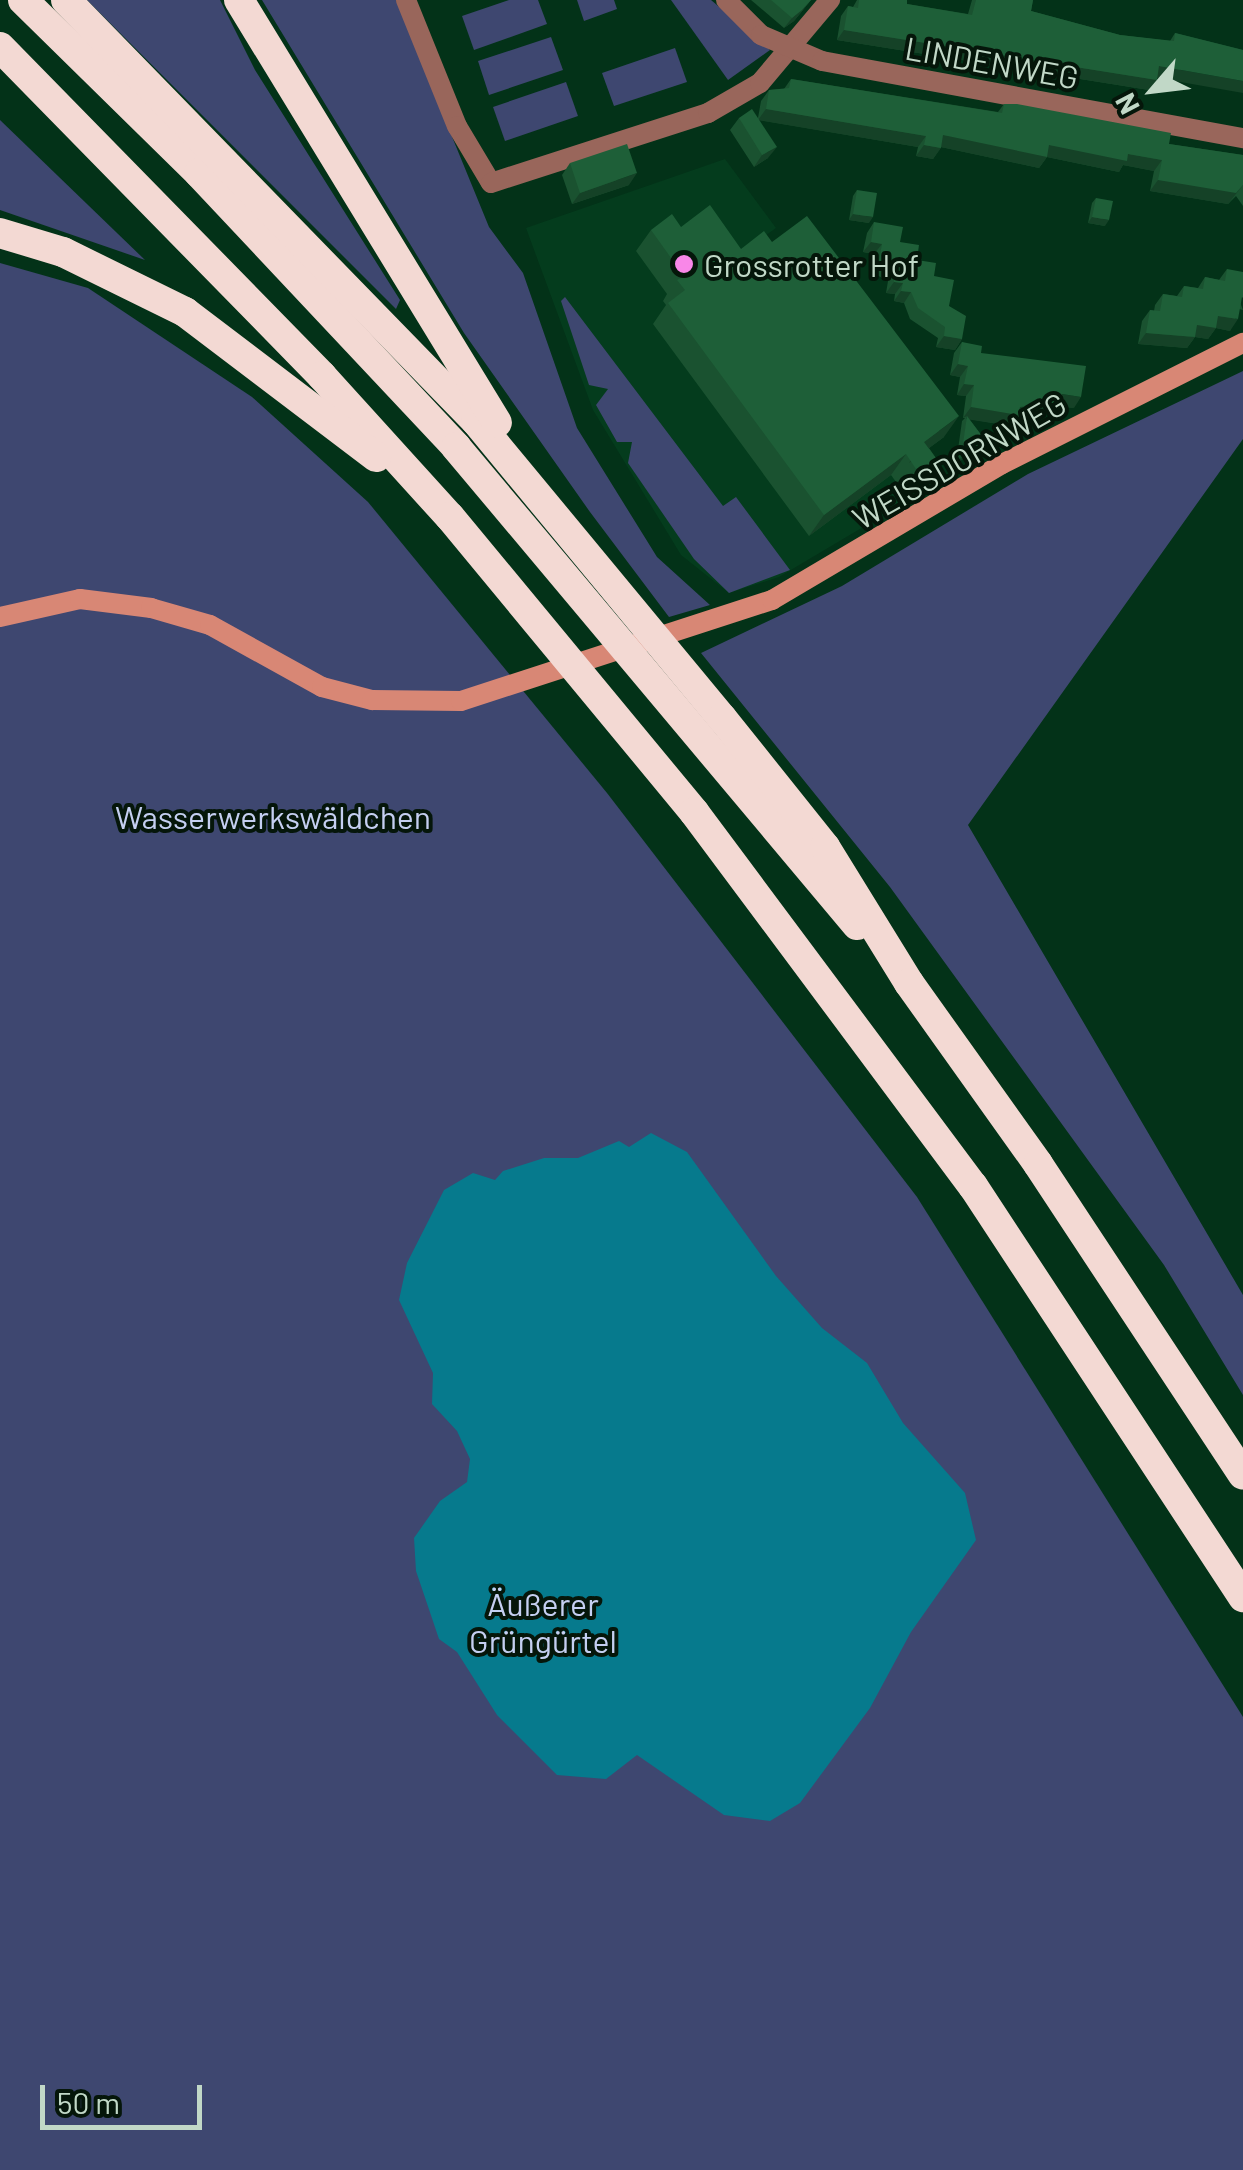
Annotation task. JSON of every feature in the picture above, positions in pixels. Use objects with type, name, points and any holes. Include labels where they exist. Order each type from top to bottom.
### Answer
[{"type":"highway","points":[[23,0],[199,172],[456,447],[909,983]]},
{"type":"highway","points":[[66,0],[376,313],[556,513],[825,847],[909,983],[1038,1164],[1243,1474]]},
{"type":"highway","points":[[238,0],[556,513]]},
{"type":"highway","points":[[0,47],[237,285],[450,517],[694,812],[895,1076],[1052,1300],[1243,1597]]},
{"type":"highway","points":[[0,233],[63,252],[185,312],[450,517]]},
{"type":"street","points":[[406,0],[457,126],[491,183],[708,113],[760,82],[791,52],[830,0]]},
{"type":"street","points":[[726,0],[761,34],[791,52]]},
{"type":"street","name":"LINDENWEG","points":[[791,52],[1243,138]]},
{"type":"street","name":"WEISSDORNWEG","points":[[0,617],[80,598],[150,608],[210,626],[322,687],[372,700],[434,704],[505,688],[703,624],[809,582],[1002,464],[1243,343]]},
{"type":"shaded area","points":[[725,159],[776,228],[759,240],[939,482],[779,577],[729,593],[681,555],[593,410],[526,228]]},
{"type":"shaded area","points":[[651,1133],[687,1152],[776,1276],[822,1328],[867,1363],[903,1423],[965,1493],[976,1540],[911,1632],[870,1708],[800,1803],[770,1821],[724,1815],[637,1755],[606,1779],[557,1775],[497,1715],[457,1652],[439,1639],[416,1571],[414,1538],[440,1501],[467,1482],[470,1459],[457,1431],[432,1404],[433,1373],[399,1300],[407,1263],[444,1190],[473,1173],[495,1180],[503,1171],[544,1158],[578,1158],[619,1141],[629,1147]]},
{"type":"green space","points":[[87,0],[220,0],[255,70],[400,300],[396,309]]},
{"type":"green space","points":[[262,0],[396,0],[489,227],[523,273],[577,428],[657,557],[710,605],[669,617],[590,512],[464,333]]},
{"type":"green space","points":[[509,0],[538,0],[547,24],[474,50],[462,16]]},
{"type":"green space","points":[[577,0],[614,0],[617,9],[584,21]]},
{"type":"green space","points":[[671,0],[711,0],[770,50],[728,80]]},
{"type":"green space","points":[[551,37],[563,70],[489,95],[478,61]]},
{"type":"green space","points":[[675,48],[687,82],[614,106],[602,73]]},
{"type":"green space","points":[[566,82],[578,116],[505,141],[493,107]]},
{"type":"green space","points":[[0,120],[145,260],[0,210]]},
{"type":"green space","name":"Äußerer Grüngürtel","points":[[0,263],[88,288],[252,397],[368,502],[607,793],[917,1197],[1243,1717],[1243,2170],[0,2170]]},
{"type":"green space","points":[[565,297],[723,506],[736,497],[790,570],[729,593],[694,559],[628,463],[632,442],[617,442],[596,405],[608,389],[589,385],[561,301]]},
{"type":"green space","points":[[1243,371],[1243,439],[968,825],[1243,1295],[1243,1395],[1164,1265],[890,887],[701,653],[842,586],[1028,474]]},
{"type":"building","points":[[771,0],[811,0],[792,18]]},
{"type":"building","points":[[859,0],[907,0],[907,4],[972,15],[976,0],[1033,0],[1031,11],[1120,35],[1174,41],[1175,33],[1243,50],[1243,81],[1159,66],[1157,80],[844,30],[848,6],[858,8]]},
{"type":"building","points":[[791,79],[1002,113],[1004,104],[1017,104],[1171,133],[1169,144],[1243,155],[1243,185],[1236,193],[1158,180],[1162,160],[1128,154],[1127,161],[1049,145],[1047,157],[943,135],[941,148],[924,145],[926,136],[766,109],[769,90],[789,88]]},
{"type":"building","points":[[752,109],[777,147],[762,155],[739,118]]},
{"type":"building","points":[[627,144],[637,173],[580,193],[570,163]]},
{"type":"building","points":[[857,190],[877,193],[873,217],[853,214]]},
{"type":"building","points":[[1096,198],[1113,201],[1109,220],[1092,217]]},
{"type":"building","points":[[710,205],[741,249],[764,231],[772,242],[807,216],[959,416],[924,442],[938,461],[918,472],[906,454],[824,515],[668,303],[685,290],[677,280],[684,276],[651,230],[672,214],[681,227]]},
{"type":"building","points":[[874,222],[903,227],[900,242],[919,245],[917,260],[936,263],[934,276],[954,280],[949,306],[966,316],[962,339],[944,336],[945,327],[918,308],[911,292],[901,291],[903,283],[894,282],[896,270],[879,261],[882,244],[871,242]]},
{"type":"building","points":[[1227,269],[1243,272],[1238,319],[1218,316],[1216,328],[1197,325],[1195,337],[1146,333],[1150,310],[1160,311],[1163,294],[1182,297],[1184,286],[1203,289],[1205,277],[1225,281]]},
{"type":"building","points":[[962,342],[982,346],[981,353],[1086,366],[1081,397],[1062,394],[1061,402],[1020,407],[1018,415],[971,407],[974,385],[964,384],[968,366],[958,364]]},
{"type":"building","points":[[967,416],[985,440],[961,458]]},
{"type":"place","name":"Grossrotter Hof","points":[[684,264]]},
{"type":"park label","name":"Wasserwerkswäldchen","points":[[273,816]]}]
